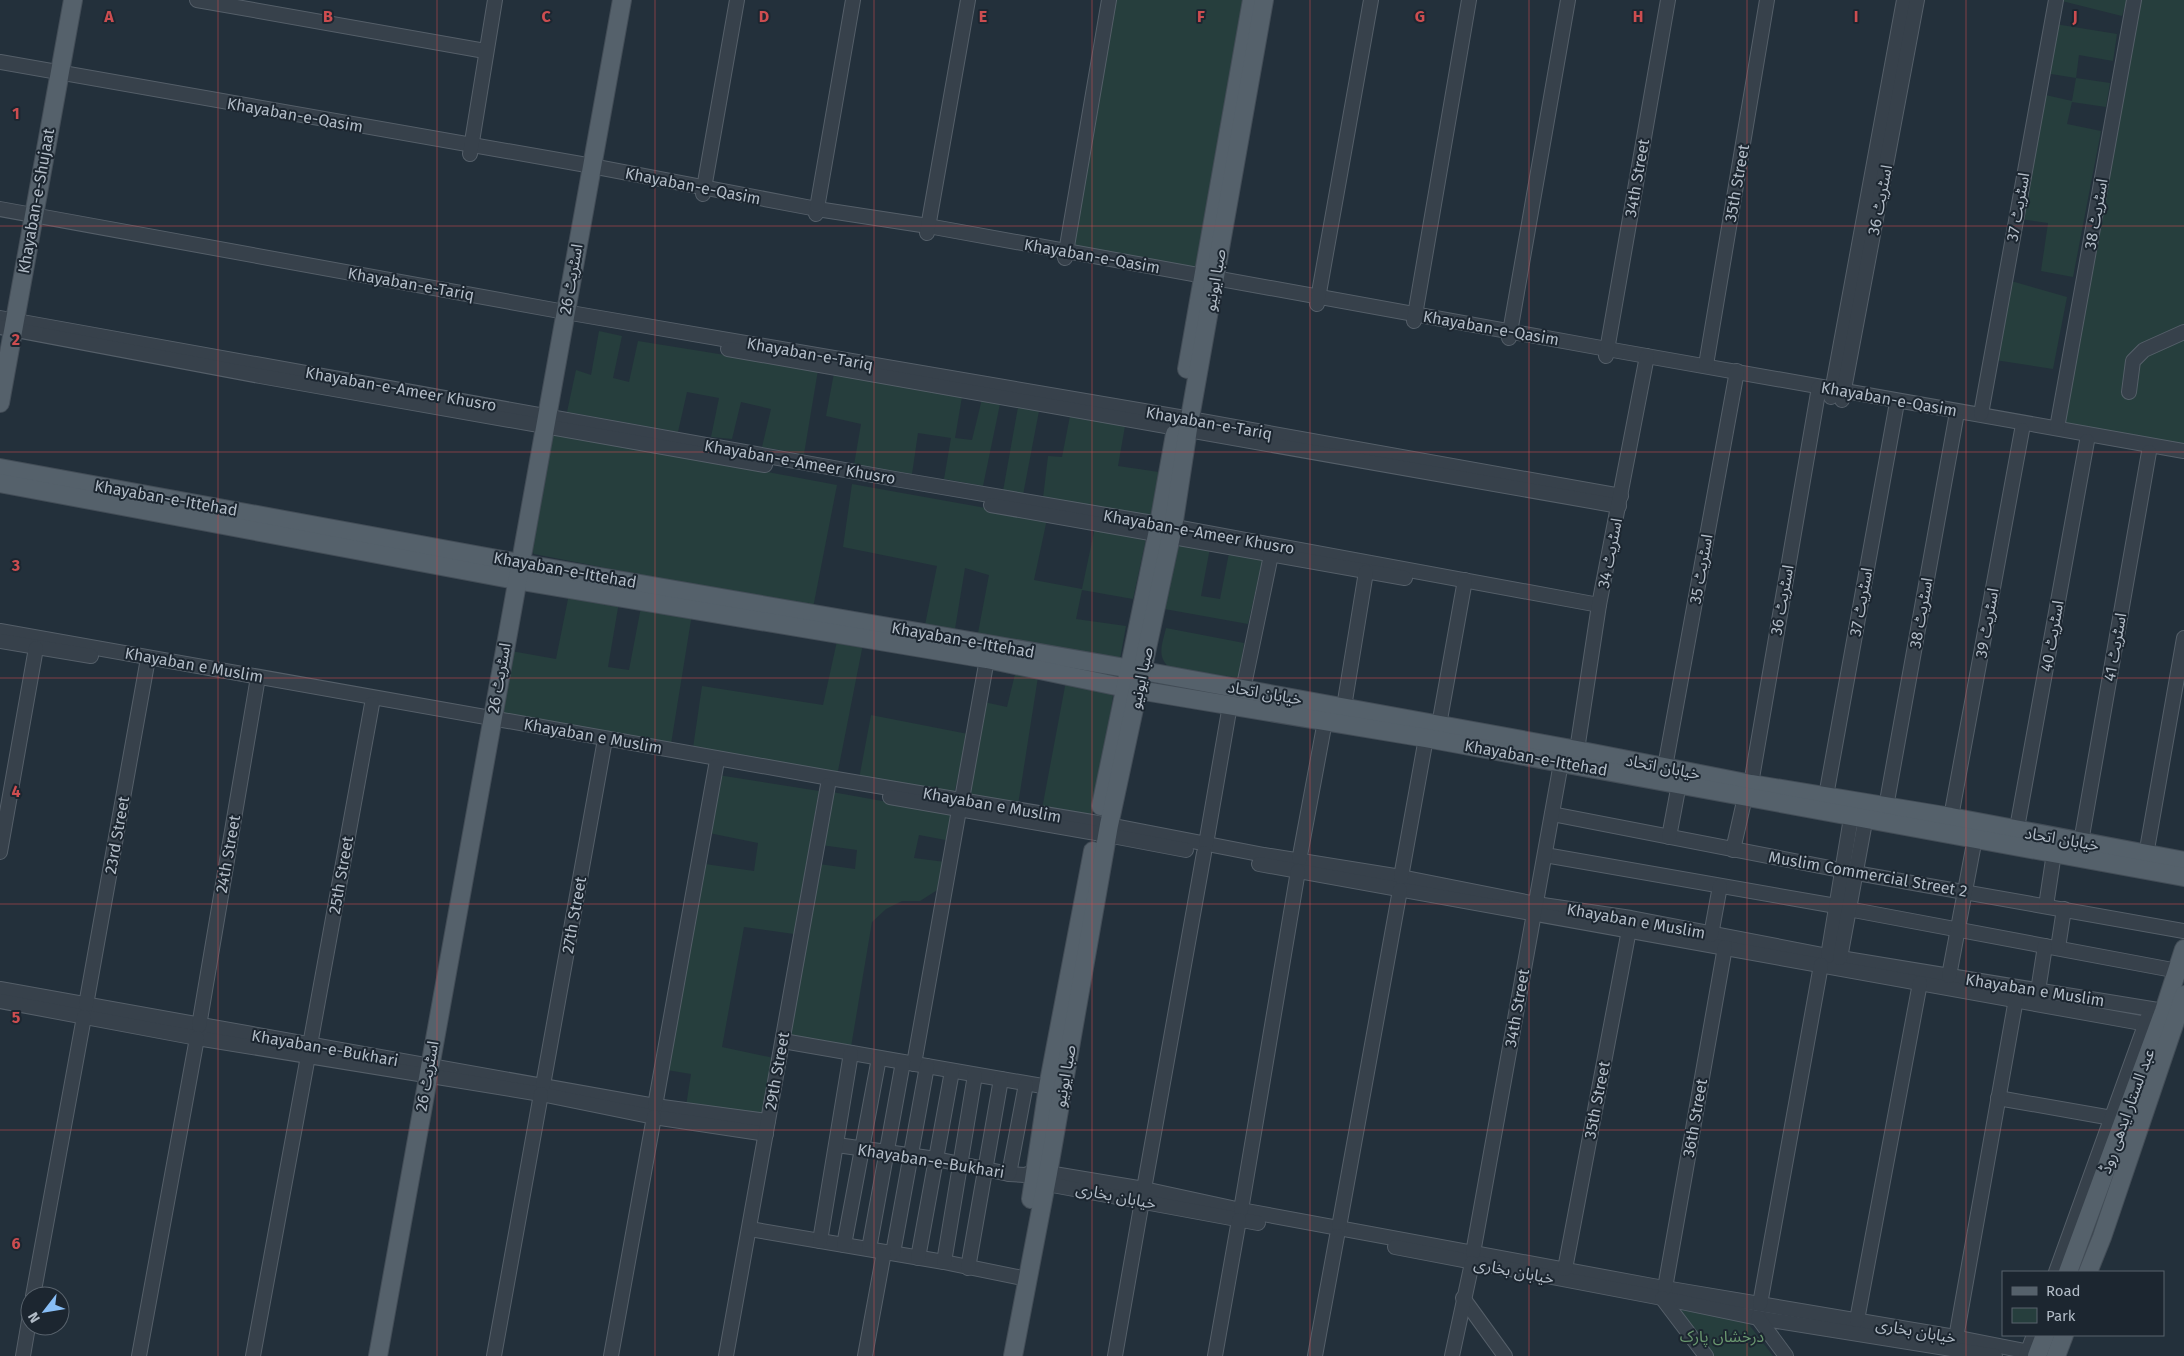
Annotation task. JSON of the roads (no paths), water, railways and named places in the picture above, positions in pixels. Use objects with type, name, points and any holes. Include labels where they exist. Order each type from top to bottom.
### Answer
[{"type":"main road","name":"Khayaban-e-Shujaat","points":[[0,402],[7,324],[33,220],[73,0]]},
{"type":"main road","name":"اسٹریٹ 26","points":[[586,169],[610,0]]},
{"type":"main road","name":"اسٹریٹ 26","points":[[368,1356],[423,1071],[514,561],[543,420],[559,315],[586,169],[622,0]]},
{"type":"main road","name":"صبا ایونیو","points":[[1013,1356],[1038,1177],[1048,1087],[1165,531],[1208,280],[1252,0]]},
{"type":"main road","name":"صبا ایونیو","points":[[1208,280],[1264,0]]},
{"type":"main road","name":"Khayaban-e-Ittehad","points":[[0,472],[511,579],[987,659],[1133,689],[1426,738],[1679,784],[1751,788],[1860,810]]},
{"type":"main road","name":"Khayaban-e-Ittehad","points":[[0,472],[1136,670]]},
{"type":"main road","name":"خیابان اتحاد","points":[[1136,670],[1577,750],[1665,767],[1751,788],[1826,796],[1860,810],[1975,838],[2016,838],[2080,842],[2184,861]]},
{"type":"main road","name":"خیابان اتحاد","points":[[1860,810],[1886,807],[1951,817],[2016,838],[2054,853],[2184,877]]},
{"type":"main road","name":"صبا ایونیو","points":[[1038,1177],[1102,829]]},
{"type":"main road","name":"عبد الستار ایدھی روڈ","points":[[2068,1271],[2155,1018],[2178,971],[2184,949]]},
{"type":"main road","points":[[2088,1271],[2102,1237],[2184,995]]},
{"type":"main road","name":"اسٹریٹ 26","points":[[378,1356],[423,1071]]},
{"type":"main road","name":"صبا ایونیو","points":[[1005,1356],[1023,1279]]},
{"type":"main road","points":[[2039,1355],[2045,1336]]},
{"type":"main road","points":[[2039,1355],[2063,1336]]},
{"type":"street","points":[[197,0],[229,3],[485,51]]},
{"type":"street","points":[[471,150],[485,51],[495,0]]},
{"type":"street","points":[[703,191],[737,0]]},
{"type":"street","points":[[817,212],[853,0]]},
{"type":"street","points":[[927,230],[968,0]]},
{"type":"street","points":[[1065,255],[1109,0]]},
{"type":"street","points":[[1318,300],[1371,0]]},
{"type":"street","points":[[1415,318],[1469,0]]},
{"type":"street","points":[[1510,335],[1568,0]]},
{"type":"street","name":"34th Street","points":[[1606,352],[1668,0]]},
{"type":"street","name":"35th Street","points":[[1706,365],[1768,0]]},
{"type":"street","name":"اسٹریٹ 36","points":[[1734,850],[1751,788],[1830,394],[1904,0]]},
{"type":"street","name":"اسٹریٹ 36","points":[[1830,394],[1917,0]]},
{"type":"street","name":"اسٹریٹ 37","points":[[1981,414],[2056,0]]},
{"type":"street","name":"اسٹریٹ 38","points":[[2057,428],[2134,0]]},
{"type":"street","name":"Khayaban-e-Qasim","points":[[0,62],[59,77]]},
{"type":"street","name":"Khayaban-e-Qasim","points":[[0,70],[59,77],[586,169],[817,212],[1736,375],[1896,408],[2184,458]]},
{"type":"street","name":"Khayaban-e-Tariq","points":[[0,209],[33,220]]},
{"type":"street","name":"Khayaban-e-Tariq","points":[[0,218],[33,220],[559,315],[1620,501]]},
{"type":"street","name":"Khayaban-e-Ameer Khusro","points":[[7,324],[1599,609]]},
{"type":"street","points":[[2129,392],[2133,361],[2144,350],[2184,332]]},
{"type":"street","name":"Khayaban-e-Qasim","points":[[1646,359],[1706,365],[1736,375]]},
{"type":"street","name":"اسٹریٹ 34","points":[[1577,750],[1599,609],[1646,359]]},
{"type":"street","name":"اسٹریٹ 35","points":[[1665,767],[1736,375]]},
{"type":"street","name":"Khayaban-e-Qasim","points":[[1830,394],[1981,414],[2184,451]]},
{"type":"street","name":"اسٹریٹ 37","points":[[1826,796],[1896,408]]},
{"type":"street","name":"اسٹریٹ 38","points":[[1886,807],[1956,418]]},
{"type":"street","name":"اسٹریٹ 39","points":[[1951,817],[2022,430]]},
{"type":"street","name":"اسٹریٹ 40","points":[[2016,838],[2087,441]]},
{"type":"street","name":"اسٹریٹ 41","points":[[2080,842],[2149,452]]},
{"type":"street","name":"Khayaban-e-Ameer Khusro","points":[[1165,531],[1271,555],[1366,572],[1423,577]]},
{"type":"street","points":[[1243,690],[1271,555]]},
{"type":"street","points":[[1344,707],[1366,572]]},
{"type":"street","points":[[1439,725],[1464,584]]},
{"type":"street","name":"Khayaban e Muslim","points":[[0,631],[486,721],[1102,829],[1263,860],[1669,932],[1725,948],[1780,952]]},
{"type":"street","points":[[2146,855],[2184,638]]},
{"type":"street","name":"Khayaban e Muslim","points":[[0,641],[147,664],[205,670],[258,683],[372,704],[486,721]]},
{"type":"street","points":[[0,852],[36,648]]},
{"type":"street","points":[[865,1356],[910,1156],[915,1064],[987,659]]},
{"type":"street","name":"23rd Street","points":[[35,1286],[147,664]]},
{"type":"street","name":"24th Street","points":[[139,1356],[198,1032],[258,683]]},
{"type":"street","name":"25th Street","points":[[254,1356],[372,704]]},
{"type":"street","points":[[1115,1356],[1230,705]]},
{"type":"street","points":[[1215,1356],[1298,866],[1325,721]]},
{"type":"street","name":"Khayaban e Muslim","points":[[557,733],[604,745],[677,754],[716,766],[762,770],[828,786],[886,792]]},
{"type":"street","points":[[1315,1356],[1426,738]]},
{"type":"street","name":"27th Street","points":[[494,1356],[604,745]]},
{"type":"street","name":"34th Street","points":[[1452,1356],[1472,1258],[1561,763]]},
{"type":"street","points":[[611,1356],[716,766]]},
{"type":"street","points":[[1669,837],[1679,784]]},
{"type":"street","name":"29th Street","points":[[726,1356],[828,786]]},
{"type":"street","points":[[1760,1304],[1842,907],[1860,810]]},
{"type":"street","name":"Muslim Commercial Street 2","points":[[1552,814],[1849,872],[2184,931]]},
{"type":"street","points":[[1949,976],[1975,838]]},
{"type":"street","points":[[2046,906],[2054,853]]},
{"type":"street","points":[[1545,855],[1842,907],[2178,971]]},
{"type":"street","points":[[1711,935],[1720,886]]},
{"type":"street","name":"Khayaban e Muslim","points":[[1535,909],[1630,930],[1711,935],[1780,952],[1893,972],[1949,976],[2038,991],[2155,1018]]},
{"type":"street","points":[[2038,991],[2064,909]]},
{"type":"street","name":"35th Street","points":[[1565,1270],[1630,930]]},
{"type":"street","name":"36th Street","points":[[1664,1293],[1725,948]]},
{"type":"street","name":"Khayaban e Muslim","points":[[1830,960],[1893,972],[1920,983],[2016,999],[2155,1018]]},
{"type":"street","points":[[1857,1320],[1920,983]]},
{"type":"street","name":"Khayaban-e-Bukhari","points":[[0,989],[85,1011]]},
{"type":"street","points":[[1956,1338],[2016,999]]},
{"type":"street","name":"Khayaban-e-Bukhari","points":[[0,1001],[85,1011],[654,1111],[767,1128]]},
{"type":"street","points":[[2056,1271],[2112,1118],[2155,1018]]},
{"type":"street","points":[[783,1041],[1048,1087]]},
{"type":"street","points":[[820,1241],[851,1053]]},
{"type":"street","points":[[844,1245],[879,1058]]},
{"type":"street","points":[[869,1249],[886,1152],[915,1064]]},
{"type":"street","points":[[918,1258],[952,1071]]},
{"type":"street","points":[[944,1262],[975,1075]]},
{"type":"street","points":[[968,1268],[1001,1079]]},
{"type":"street","points":[[1009,1174],[1026,1084]]},
{"type":"street","points":[[1998,1098],[2112,1118]]},
{"type":"street","name":"Khayaban-e-Bukhari","points":[[837,1145],[936,1159],[1009,1174],[1038,1177],[1143,1195],[1240,1215],[1338,1231]]},
{"type":"street","points":[[750,1229],[944,1262],[1023,1279]]},
{"type":"street","name":"خیابان بخاری","points":[[1338,1231],[1472,1258],[1714,1302],[1760,1304],[1956,1338],[2039,1355]]},
{"type":"street","name":"خیابان بخاری","points":[[1515,1266],[1565,1270],[1664,1293]]},
{"type":"street","points":[[1664,1293],[1706,1356]]},
{"type":"street","points":[[1464,1298],[1505,1356]]},
{"type":"street","name":"خیابان بخاری","points":[[1714,1302],[1758,1318],[1942,1352],[1995,1356]]},
{"type":"street","points":[[1758,1318],[1786,1356]]},
{"type":"street","points":[[23,1356],[26,1336]]},
{"type":"street","points":[[2034,1336],[2039,1355]]},
{"type":"park label","name":"درخشاں پارک","points":[[1722,1336]]}]
